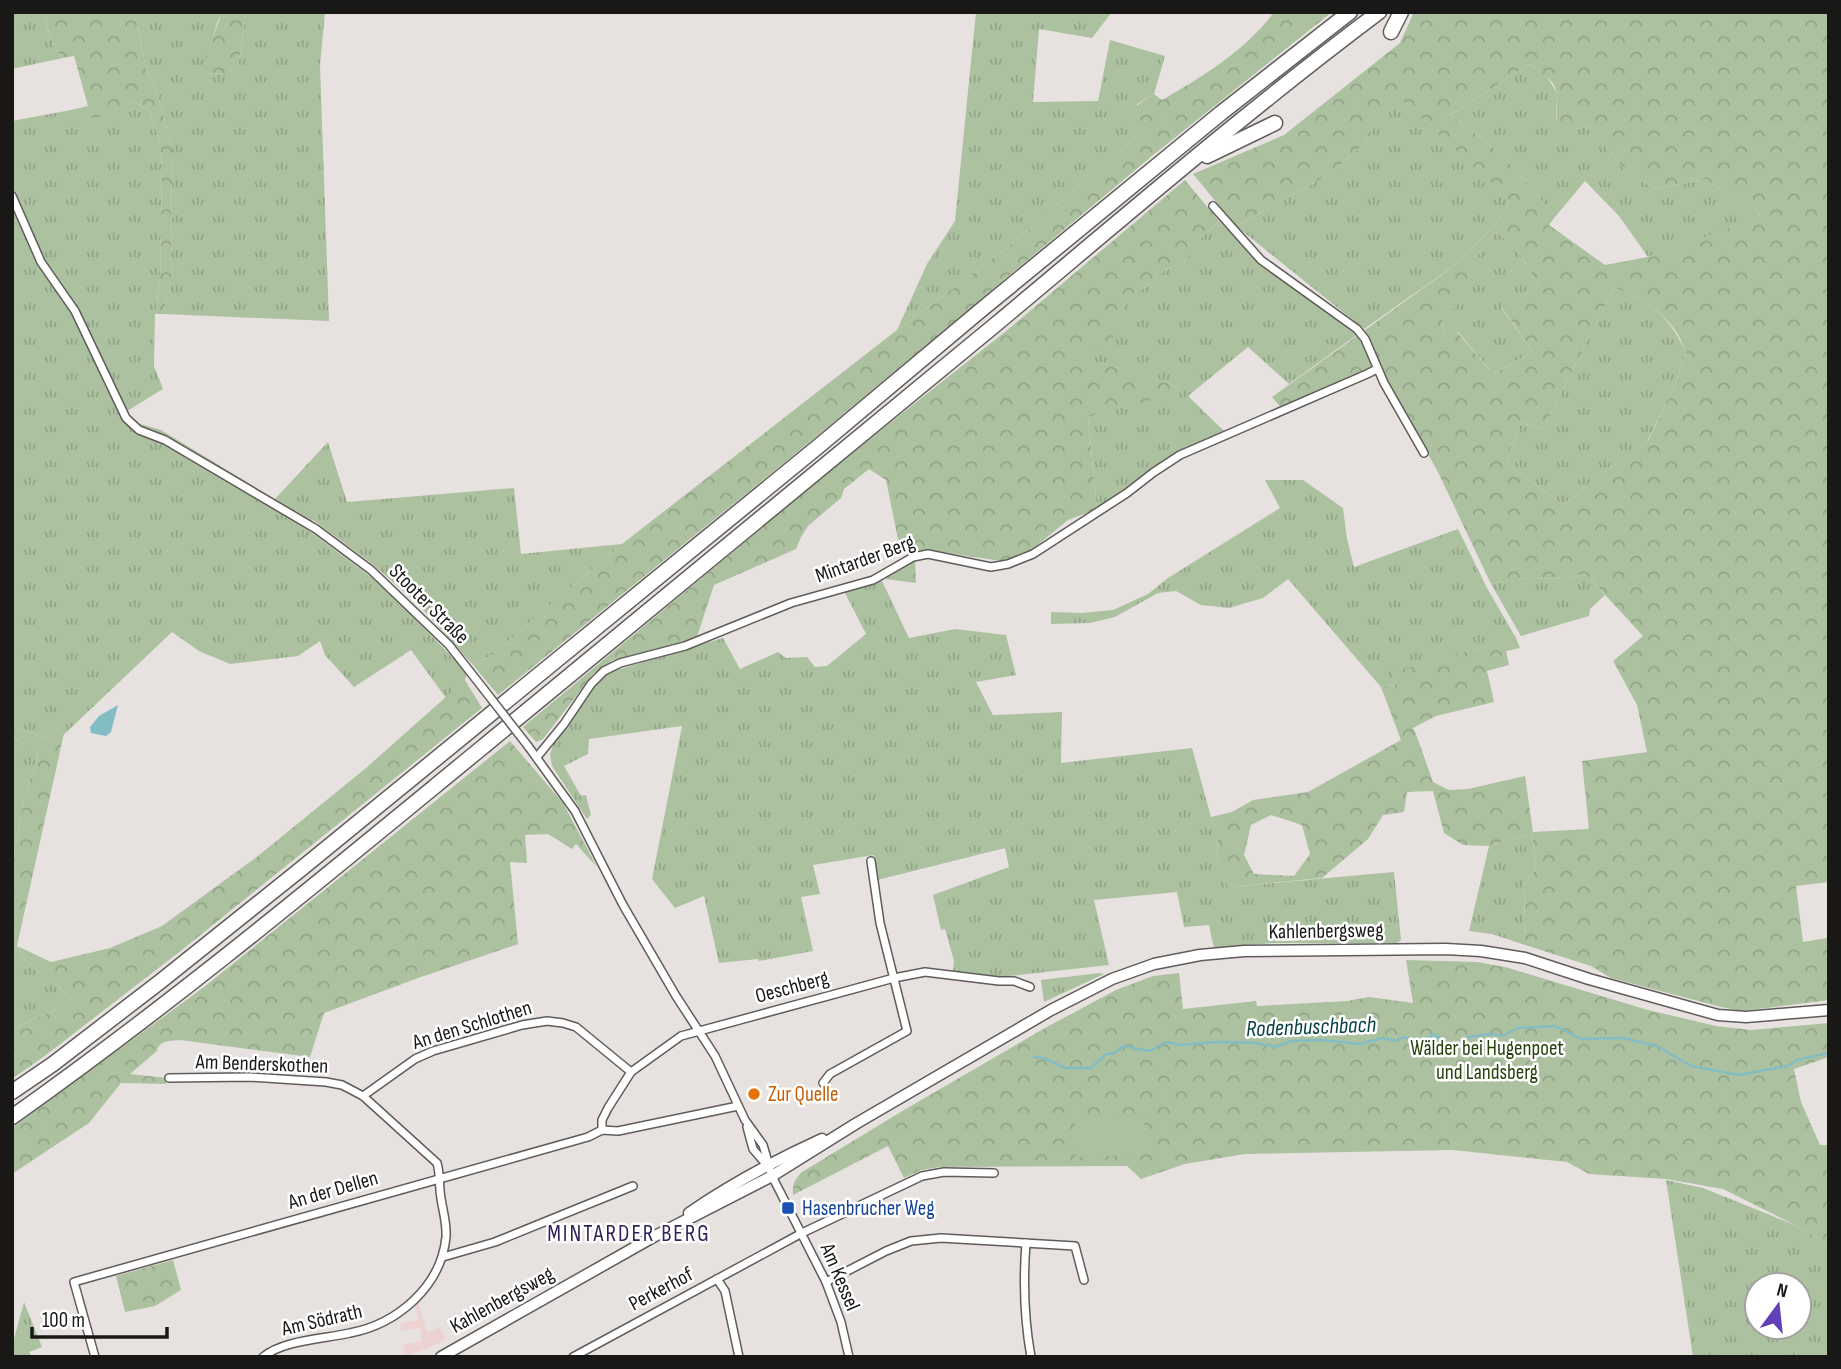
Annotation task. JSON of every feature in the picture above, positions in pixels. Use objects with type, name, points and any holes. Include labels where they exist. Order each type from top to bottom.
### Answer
[{"type":"highway","points":[[12,1092],[161,982],[301,869],[1221,113],[1350,12]]},
{"type":"highway","points":[[12,1117],[175,996],[326,876],[1186,165],[1378,12]]},
{"type":"highway","points":[[1391,32],[1401,12]]},
{"type":"highway","points":[[1186,165],[1275,123]]},
{"type":"street","name":"Stooter Straße","points":[[12,196],[41,261],[75,311],[126,418],[139,430],[165,440],[316,529],[371,570],[449,645],[537,757],[575,811],[623,905],[715,1056],[745,1120],[762,1145],[770,1171]]},
{"type":"street","points":[[1213,206],[1262,260],[1357,329],[1365,339],[1377,369],[1424,453]]},
{"type":"street","name":"Mintarder Berg","points":[[537,757],[564,724],[590,684],[604,671],[620,663],[684,646],[791,603],[873,580],[913,557],[928,554],[991,566],[1008,564],[1033,554],[1180,455],[1377,369]]},
{"type":"street","points":[[822,1083],[830,1074],[907,1031],[880,923],[871,860]]},
{"type":"street","name":"Kahlenbergsweg","points":[[440,1357],[857,1123],[1051,1010],[1112,979],[1154,964],[1200,955],[1244,951],[1480,951],[1525,958],[1718,1015],[1776,1016],[1829,1010]]},
{"type":"street","name":"Oeschberg","points":[[699,1030],[925,972],[1014,981],[1030,987]]},
{"type":"street","name":"An den Schlothen","points":[[363,1096],[415,1059],[433,1051],[522,1025],[547,1021],[576,1027],[631,1072]]},
{"type":"street","points":[[601,1130],[608,1108],[631,1072],[681,1035],[699,1030]]},
{"type":"street","name":"Am Benderskothen","points":[[169,1079],[250,1077],[327,1082],[349,1088],[363,1096],[437,1163],[441,1177]]},
{"type":"street","name":"An der Dellen","points":[[95,1357],[74,1282],[588,1137],[601,1130],[618,1131],[738,1106]]},
{"type":"street","name":"Am Kessel","points":[[770,1171],[826,1282],[841,1322],[849,1357]]},
{"type":"street","points":[[802,1233],[922,1176],[944,1172],[994,1173]]},
{"type":"street","name":"Am Södrath","points":[[263,1357],[280,1346],[355,1333],[383,1324],[417,1297],[443,1257],[446,1218],[440,1190],[441,1177]]},
{"type":"street","points":[[443,1257],[495,1242],[633,1186]]},
{"type":"street","name":"Perkerhof","points":[[573,1357],[802,1233]]},
{"type":"street","points":[[826,1282],[911,1241],[941,1238],[1075,1247],[1084,1280]]},
{"type":"street","points":[[1026,1243],[1023,1282],[1031,1357]]},
{"type":"street","points":[[717,1279],[725,1291],[739,1357]]},
{"type":"shaded area","points":[[417,1297],[426,1330],[429,1332],[439,1327],[446,1339],[405,1356],[403,1345],[422,1341],[420,1328],[401,1331],[400,1324],[419,1320],[413,1301]]},
{"type":"green space","points":[[12,12],[47,12],[50,36],[63,58],[12,69]]},
{"type":"green space","points":[[47,12],[134,12],[147,72],[157,92],[172,147],[171,281],[163,314],[155,314],[160,281],[162,166],[159,139],[149,109],[134,102],[98,118],[77,117],[71,110],[88,106],[74,56],[63,58],[56,48],[48,30]]},
{"type":"green space","points":[[134,12],[222,12],[203,74],[226,73],[238,68],[246,12],[325,12],[320,65],[329,321],[163,314],[171,281],[172,147],[157,92],[147,72]]},
{"type":"green space","points":[[222,12],[246,12],[238,68],[226,73],[202,74],[204,63]]},
{"type":"green space","points":[[976,12],[1112,12],[1092,38],[1039,29],[1033,102],[1098,101],[1110,40],[1165,56],[1154,94],[1137,104],[1136,137],[1012,244],[897,330],[927,264],[955,221]]},
{"type":"green space","points":[[1274,12],[1332,12],[1152,156],[822,432],[498,695],[473,665],[492,655],[622,544],[1012,244],[1136,137],[1133,115],[1140,103],[1154,94],[1162,100],[1208,72],[1237,51]]},
{"type":"green space","points":[[1414,12],[1829,12],[1829,882],[1796,886],[1803,942],[1827,938],[1829,940],[1829,1000],[1742,1011],[1611,978],[1591,966],[1525,945],[1524,884],[1536,869],[1532,833],[1489,846],[1463,845],[1444,833],[1433,791],[1407,792],[1404,812],[1383,815],[1368,839],[1322,878],[1229,887],[1217,866],[1218,831],[1211,817],[1232,812],[1253,800],[1308,792],[1401,740],[1381,687],[1396,685],[1392,672],[1516,638],[1520,648],[1506,651],[1509,665],[1487,671],[1494,702],[1436,716],[1413,728],[1433,782],[1449,790],[1468,789],[1525,776],[1533,832],[1589,829],[1582,761],[1647,752],[1637,705],[1613,661],[1643,636],[1585,573],[1568,579],[1529,578],[1491,584],[1438,472],[1378,365],[1282,409],[1272,397],[1458,263],[1498,221],[1510,201],[1402,100],[1376,124],[1365,143],[1330,174],[1236,226],[1193,174],[1284,135],[1400,43]],"holes":[[[1529,64],[1543,73],[1554,86],[1559,130],[1571,131],[1587,126],[1623,167],[1654,189],[1706,179],[1725,193],[1757,209],[1760,217],[1648,257],[1605,265],[1549,225],[1555,217],[1503,155],[1451,115]],[[1496,232],[1516,247],[1538,285],[1501,307],[1533,352],[1493,374],[1457,332],[1444,337],[1442,321],[1469,293],[1469,266]],[[1614,288],[1649,305],[1671,325],[1686,353],[1675,384],[1648,441],[1562,504],[1507,464],[1508,454],[1521,423],[1543,429]],[[1271,815],[1302,825],[1310,854],[1294,876],[1254,874],[1244,855],[1251,825]]]},
{"type":"green space","points":[[1529,64],[1545,73],[1557,93],[1556,118],[1571,131],[1587,126],[1623,167],[1654,189],[1706,179],[1725,193],[1757,209],[1760,218],[1648,257],[1619,216],[1585,181],[1555,217],[1503,155],[1451,115]]},
{"type":"green space","points":[[1402,99],[1510,201],[1498,221],[1458,263],[1364,329],[1236,226],[1330,174],[1365,143],[1376,124]]},
{"type":"green space","points":[[134,102],[149,109],[159,139],[162,166],[160,281],[155,314],[154,366],[163,389],[127,411],[134,422],[161,430],[275,499],[328,442],[347,502],[514,488],[521,554],[622,544],[492,655],[473,665],[418,604],[371,563],[313,520],[304,527],[398,600],[467,673],[465,680],[446,698],[411,650],[354,687],[325,655],[320,641],[298,656],[230,664],[199,651],[172,632],[55,743],[12,725],[12,121],[71,110],[78,117],[98,117]]},
{"type":"green space","points":[[1185,180],[1219,221],[1200,239],[1184,262],[1161,272],[1150,284],[1125,299],[1112,344],[1101,352],[1091,350],[1080,357],[1171,383],[1182,392],[1088,417],[1097,509],[1068,520],[1030,551],[1013,559],[1001,561],[928,550],[901,554],[886,480],[869,469],[844,489],[841,498],[808,526],[796,549],[714,585],[697,637],[683,644],[613,660],[593,674],[543,739],[536,742],[523,727],[843,460],[1005,332]]},
{"type":"green space","points":[[1219,221],[1260,262],[1358,334],[1289,384],[1248,347],[1188,396],[1225,432],[1154,469],[1097,509],[1088,417],[1181,391],[1171,383],[1079,357],[1109,332],[1123,309],[1125,299],[1150,284],[1161,272],[1184,262],[1200,239]]},
{"type":"green space","points":[[1496,232],[1516,247],[1538,285],[1501,308],[1533,352],[1493,374],[1458,332],[1444,337],[1442,321],[1468,293],[1469,266]]},
{"type":"green space","points":[[1614,288],[1638,298],[1658,312],[1674,330],[1686,353],[1675,384],[1647,442],[1562,504],[1507,464],[1508,454],[1521,423],[1543,429]]},
{"type":"green space","points":[[1265,480],[1303,480],[1343,508],[1354,567],[1458,529],[1487,588],[1516,638],[1393,672],[1396,685],[1381,687],[1288,579],[1263,598],[1229,608],[1201,605],[1176,591],[1158,593],[1115,617],[1090,623],[1051,624],[1051,612],[1113,610],[1148,594],[1168,578],[1280,508]]},
{"type":"green space","points":[[915,559],[916,583],[885,579]]},
{"type":"green space","points":[[1585,573],[1605,595],[1590,609],[1589,616],[1521,636],[1491,584],[1529,578],[1568,579]]},
{"type":"green space","points":[[882,581],[909,638],[955,629],[1006,635],[1016,675],[976,682],[993,715],[1062,712],[1061,763],[1192,748],[1211,817],[1218,831],[1217,866],[1229,887],[1394,872],[1401,940],[1397,943],[1273,943],[1214,948],[1209,925],[1184,927],[1177,892],[1094,900],[1109,965],[1000,977],[953,971],[954,961],[945,929],[941,930],[933,895],[1009,867],[1005,848],[877,880],[874,855],[813,865],[820,894],[801,897],[813,951],[759,961],[719,963],[704,896],[675,908],[652,879],[682,726],[589,739],[588,754],[564,766],[581,796],[586,795],[591,815],[587,819],[552,766],[550,754],[554,743],[594,685],[610,672],[723,638],[740,669],[778,652],[786,658],[807,657],[815,667],[827,666],[866,634],[844,591]]},
{"type":"green space","points":[[465,680],[482,708],[178,953],[12,1079],[12,1029],[75,1001],[27,962],[17,946],[51,962],[110,948],[162,926],[258,856],[366,768]]},
{"type":"green space","points":[[12,725],[55,743],[64,733],[17,946],[12,944],[12,868],[24,797],[38,751],[12,737]]},
{"type":"green space","points":[[12,737],[38,751],[24,797],[12,868]]},
{"type":"green space","points":[[510,741],[563,803],[597,867],[576,844],[572,849],[548,834],[525,835],[527,863],[510,862],[518,944],[324,1013],[310,1057],[180,1040],[163,1043],[130,1074],[167,1078],[166,1084],[121,1083],[89,1123],[12,1174],[12,1128],[204,987]]},
{"type":"green space","points":[[1532,833],[1536,869],[1524,884],[1525,945],[1492,934],[1469,931],[1489,846]]},
{"type":"green space","points":[[12,944],[17,946],[27,962],[75,1001],[12,1029]]},
{"type":"green space","name":"Wälder bei Hugenpoet und Landsberg","points":[[1406,960],[1477,962],[1505,967],[1648,1010],[1716,1026],[1751,1030],[1829,1023],[1829,1057],[1794,1069],[1801,1102],[1820,1145],[1829,1145],[1829,1245],[1723,1189],[1666,1179],[1589,1174],[1567,1162],[1453,1150],[1245,1154],[1185,1164],[1141,1179],[1127,1166],[940,1167],[921,1170],[904,1178],[888,1146],[793,1195],[794,1182],[802,1172],[1045,1028],[1116,990],[1153,976],[1179,973],[1183,1009],[1256,1001],[1257,1006],[1347,1001],[1369,997],[1413,1003]]},
{"type":"green space","points":[[1104,974],[1044,1002],[1041,980]]},
{"type":"green space","points":[[1144,1115],[1145,1155],[1076,1157],[1075,1117]]},
{"type":"green space","points":[[1666,1180],[1703,1188],[1795,1225],[1829,1245],[1829,1357],[1693,1357]]},
{"type":"green space","points":[[173,1260],[181,1290],[155,1306],[125,1312],[116,1276]]},
{"type":"green space","points":[[24,1302],[42,1347],[29,1352],[31,1357],[12,1357],[15,1337]]},
{"type":"water","points":[[118,705],[111,732],[106,736],[91,733],[90,727],[99,716]]},
{"type":"waterway","name":"Rodenbuschbach","points":[[1034,1057],[1044,1058],[1065,1068],[1091,1068],[1106,1054],[1115,1053],[1123,1046],[1150,1051],[1166,1042],[1181,1045],[1256,1043],[1275,1047],[1291,1041],[1322,1040],[1360,1044],[1383,1038],[1396,1041],[1403,1037],[1420,1042],[1434,1034],[1455,1048],[1469,1037],[1491,1034],[1503,1036],[1517,1028],[1555,1026],[1581,1039],[1623,1038],[1657,1046],[1691,1066],[1739,1075],[1787,1066],[1797,1060],[1829,1053]]},
{"type":"place","name":"Zur Quelle","points":[[754,1094]]},
{"type":"place","name":"Hasenbrucher Weg","points":[[788,1208]]},
{"type":"district","name":"MINTARDER BERG","points":[[629,1234]]}]
